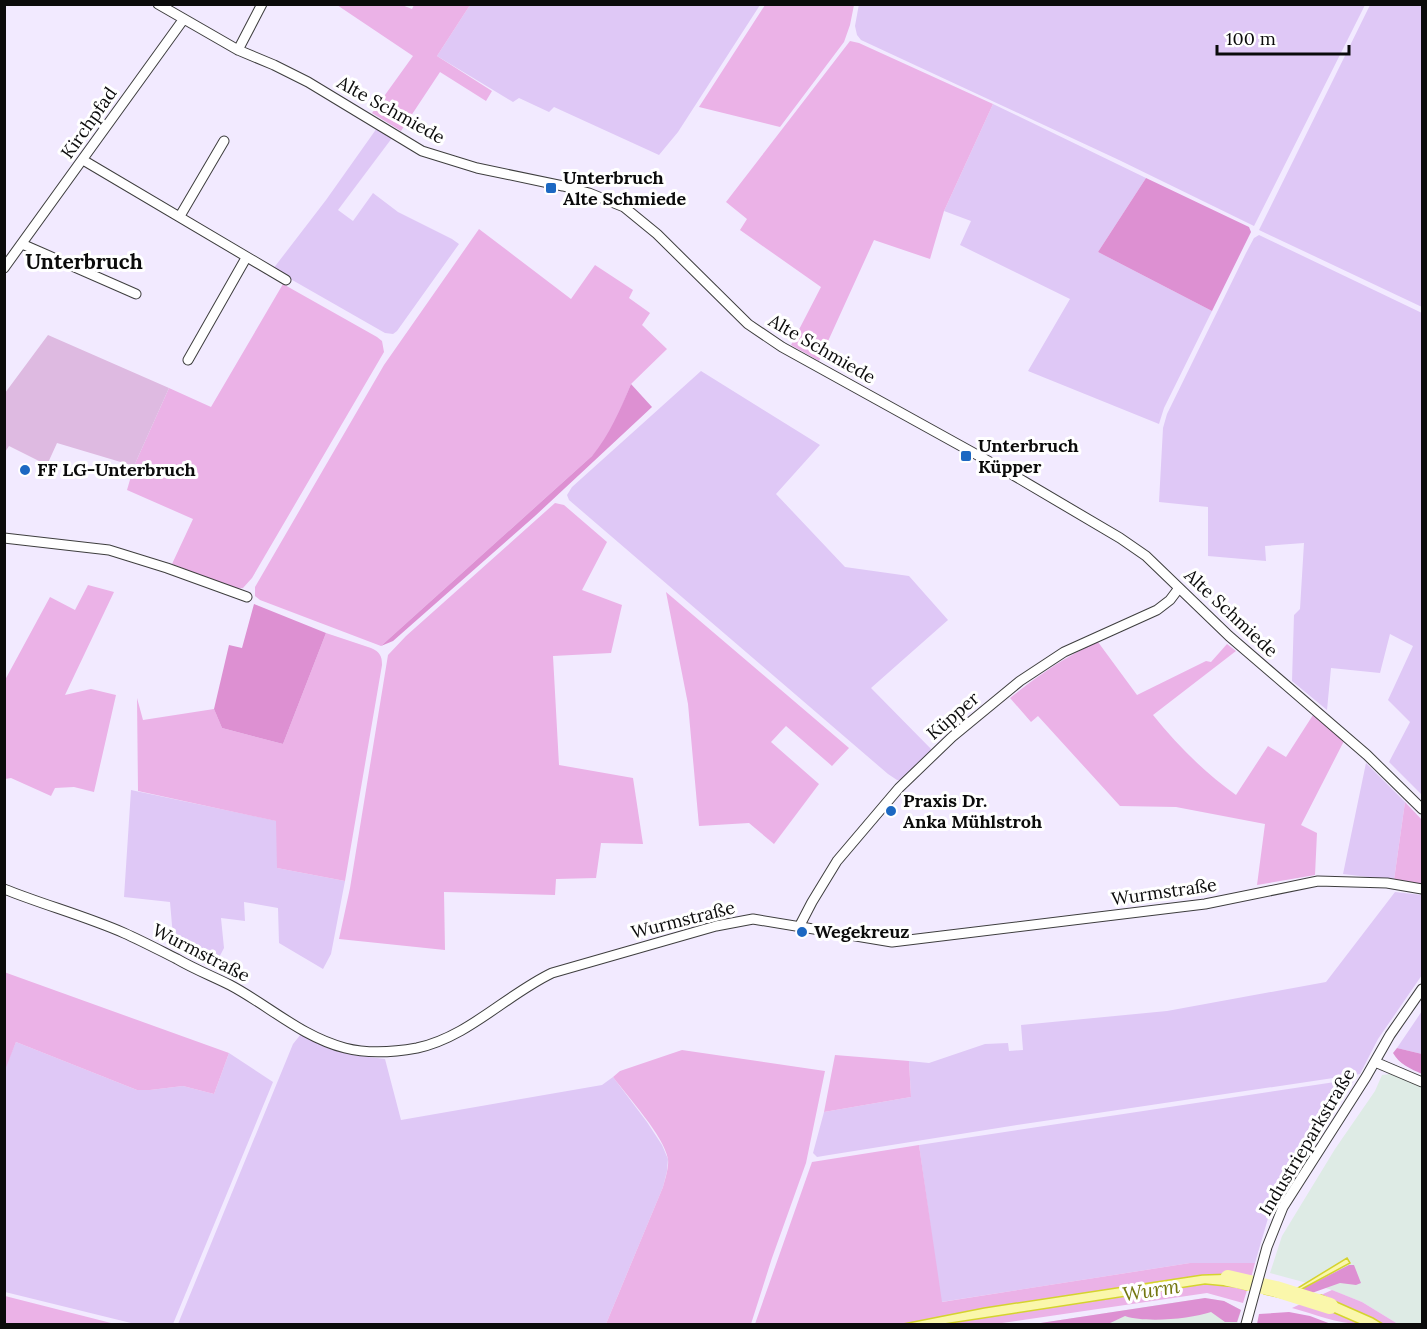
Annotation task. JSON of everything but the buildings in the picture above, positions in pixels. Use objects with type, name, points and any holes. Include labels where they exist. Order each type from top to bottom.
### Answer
[{"type":"street","name":"Alte Schmiede","points":[[158,4],[238,50],[308,82],[422,151],[477,168],[580,191],[624,207],[657,234],[748,324],[782,347],[965,448],[1120,538],[1146,556],[1229,636],[1368,755],[1422,809]]},
{"type":"street","points":[[238,50],[262,4]]},
{"type":"street","name":"Kirchpfad","points":[[4,268],[183,20]]},
{"type":"street","points":[[180,216],[224,141]]},
{"type":"street","points":[[83,160],[286,280]]},
{"type":"street","points":[[22,244],[136,294]]},
{"type":"street","points":[[188,360],[246,258]]},
{"type":"street","points":[[4,538],[108,550],[248,597]]},
{"type":"street","name":"Küpper","points":[[799,927],[837,861],[899,789],[952,737],[1020,681],[1064,652],[1157,610],[1170,600],[1179,588]]},
{"type":"street","name":"Wurmstraße","points":[[4,889],[123,932],[229,985],[262,1003],[297,1027],[327,1042],[346,1048],[375,1052],[418,1048],[433,1043],[472,1024],[532,983],[573,965],[716,926],[753,919],[892,942],[1205,904],[1318,881],[1387,883],[1422,889]]},
{"type":"street","name":"Industrieparkstraße","points":[[1246,1324],[1274,1225],[1283,1207],[1390,1035],[1422,989]]},
{"type":"street","points":[[1375,1062],[1422,1082]]},
{"type":"shaded area","points":[[859,4],[1365,5],[1254,226],[1119,160],[861,40],[855,26]]},
{"type":"shaded area","points":[[337,5],[402,5],[412,9],[414,5],[470,5],[437,56],[492,91],[486,101],[440,72],[401,131],[372,113],[413,56]]},
{"type":"shaded area","points":[[470,5],[760,5],[678,132],[659,155],[554,107],[549,112],[519,98],[513,102],[437,56]]},
{"type":"shaded area","points":[[765,5],[854,5],[844,42],[780,127],[699,107]]},
{"type":"shaded area","points":[[1370,5],[1422,5],[1422,307],[1259,230]]},
{"type":"shaded area","points":[[850,41],[993,104],[944,211],[930,259],[874,240],[819,361],[791,345],[821,287],[740,230],[747,219],[726,202]]},
{"type":"shaded area","points":[[993,104],[1146,178],[1098,252],[1212,311],[1164,408],[1159,424],[1028,371],[1070,299],[960,245],[971,221],[944,211]]},
{"type":"shaded area","points":[[377,128],[392,138],[338,210],[353,221],[373,193],[398,212],[459,244],[393,334],[385,333],[273,269]]},
{"type":"shaded area","points":[[1146,178],[1249,227],[1251,232],[1212,311],[1098,252]]},
{"type":"shaded area","points":[[479,229],[571,299],[595,265],[633,290],[629,298],[650,313],[642,325],[667,349],[631,384],[616,421],[592,456],[381,646],[260,600],[255,596],[255,587],[384,365]]},
{"type":"shaded area","points":[[1259,235],[1422,313],[1422,795],[1389,762],[1410,722],[1388,700],[1413,646],[1390,634],[1380,673],[1331,668],[1327,710],[1292,681],[1294,615],[1300,609],[1304,543],[1265,546],[1266,561],[1208,556],[1208,507],[1159,502],[1163,428],[1167,414],[1246,253],[1254,238]]},
{"type":"shaded area","points":[[283,284],[377,337],[382,341],[384,352],[252,578],[243,588],[235,589],[172,564],[193,519],[127,490],[134,466],[169,388],[211,407]]},
{"type":"shaded area","points":[[48,335],[169,388],[134,466],[57,443],[47,465],[9,446],[5,452],[5,393]]},
{"type":"shaded area","points":[[701,371],[820,445],[776,494],[845,567],[909,576],[948,620],[871,688],[933,751],[903,780],[897,780],[888,774],[569,500],[567,495],[572,487]]},
{"type":"shaded area","points":[[631,384],[652,407],[535,516],[393,641],[381,646],[592,456],[619,412]]},
{"type":"shaded area","points":[[555,503],[564,505],[607,542],[582,590],[622,605],[611,653],[553,656],[559,765],[633,778],[643,844],[601,843],[596,878],[556,879],[555,895],[444,892],[445,950],[339,939],[350,888],[388,655],[406,636]]},
{"type":"shaded area","points":[[88,585],[114,592],[65,695],[91,689],[116,695],[94,792],[74,787],[55,788],[51,796],[11,778],[5,779],[5,680],[50,597],[75,610]]},
{"type":"shaded area","points":[[666,592],[849,748],[832,766],[786,726],[771,742],[819,784],[774,844],[749,823],[699,826],[688,704]]},
{"type":"shaded area","points":[[254,604],[326,633],[283,744],[222,728],[214,709],[229,645],[242,648]]},
{"type":"shaded area","points":[[326,633],[374,650],[380,655],[382,662],[345,881],[277,868],[276,821],[138,791],[137,698],[143,720],[214,709],[222,728],[283,744]]},
{"type":"shaded area","points":[[1098,642],[1137,695],[1206,661],[1211,662],[1227,644],[1236,651],[1153,715],[1192,758],[1236,795],[1268,746],[1286,757],[1313,715],[1344,741],[1301,825],[1317,833],[1315,875],[1257,885],[1265,824],[1176,807],[1120,806],[1038,716],[1031,722],[1010,698],[1052,667]]},
{"type":"shaded area","points":[[1366,763],[1405,802],[1394,880],[1343,874]]},
{"type":"shaded area","points":[[131,790],[277,821],[277,868],[345,881],[331,954],[323,969],[279,943],[278,908],[244,902],[245,921],[221,918],[224,948],[213,969],[174,948],[170,902],[124,897]]},
{"type":"shaded area","points":[[1405,802],[1422,820],[1422,884],[1394,880]]},
{"type":"shaded area","points":[[1395,892],[1422,895],[1422,975],[1378,1039],[1360,1074],[817,1157],[813,1153],[824,1112],[911,1097],[909,1061],[929,1063],[985,1044],[1008,1043],[1009,1051],[1023,1050],[1021,1025],[1167,1011],[1326,982]]},
{"type":"shaded area","points":[[4,972],[229,1053],[214,1094],[183,1086],[137,1090],[16,1042],[5,1070]]},
{"type":"shaded area","points":[[1422,1011],[1422,1054],[1397,1048]]},
{"type":"shaded area","points":[[301,1034],[331,1049],[352,1055],[385,1059],[401,1120],[602,1085],[613,1077],[647,1122],[668,1159],[663,1187],[606,1324],[178,1324],[293,1044]]},
{"type":"shaded area","points":[[16,1042],[137,1090],[183,1086],[214,1094],[229,1053],[273,1082],[173,1324],[135,1324],[5,1292],[4,1070]]},
{"type":"shaded area","points":[[1397,1048],[1422,1054],[1422,1074],[1399,1060],[1393,1053]]},
{"type":"shaded area","points":[[682,1050],[825,1071],[806,1163],[751,1324],[606,1324],[663,1187],[668,1162],[665,1150],[653,1128],[613,1077],[620,1071]]},
{"type":"shaded area","points":[[835,1055],[909,1061],[911,1097],[824,1112]]},
{"type":"shaded area","points":[[1390,1074],[1422,1087],[1422,1324],[1398,1324],[1362,1302],[1329,1289],[1270,1273],[1282,1236],[1335,1149],[1375,1091],[1382,1075]]},
{"type":"shaded area","points":[[1355,1079],[1303,1154],[1271,1208],[1255,1263],[1190,1263],[941,1302],[919,1145]]},
{"type":"shaded area","points":[[919,1145],[942,1302],[1190,1263],[1255,1263],[1251,1278],[1232,1274],[1202,1275],[984,1308],[903,1324],[755,1324],[812,1162]]},
{"type":"shaded area","points":[[1349,1265],[1354,1265],[1361,1283],[1356,1285],[1340,1283],[1309,1294],[1300,1290]]},
{"type":"shaded area","points":[[1205,1284],[1247,1290],[1243,1303],[1207,1293],[995,1324],[944,1324]]},
{"type":"shaded area","points":[[1332,1290],[1362,1302],[1398,1324],[1383,1324],[1321,1295]]},
{"type":"shaded area","points":[[5,1296],[115,1324],[5,1324]]},
{"type":"shaded area","points":[[1205,1298],[1224,1301],[1241,1310],[1237,1324],[1034,1324]]},
{"type":"shaded area","points":[[1205,1298],[1224,1301],[1241,1310],[1237,1322],[1225,1322],[1211,1312],[1192,1317],[1168,1319],[1125,1316],[1108,1324],[1034,1324]]},
{"type":"shaded area","points":[[1307,1301],[1360,1324],[1334,1321],[1292,1308]]},
{"type":"shaded area","points":[[1289,1312],[1310,1316],[1331,1324],[1257,1324],[1259,1314]]},
{"type":"water","points":[[1347,1258],[1350,1263],[1300,1290],[1309,1294],[1295,1301],[1264,1294],[1267,1281],[1293,1289],[1298,1288]]},
{"type":"water","points":[[1232,1274],[1251,1278],[1247,1290],[1205,1284],[944,1324],[903,1324],[984,1308],[1202,1275]]},
{"type":"water","points":[[1321,1295],[1383,1324],[1360,1324],[1307,1301]]},
{"type":"waterway","name":"Wurm","points":[[1228,1278],[1276,1289],[1330,1306]]},
{"type":"place","name":"Unterbruch Alte Schmiede","points":[[551,188]]},
{"type":"place","name":"Unterbruch Küpper","points":[[966,456]]},
{"type":"place","name":"FF LG-Unterbruch","points":[[25,470]]},
{"type":"place","name":"Praxis Dr. Anka Mühlstroh","points":[[891,811]]},
{"type":"place","name":"Wegekreuz","points":[[802,932]]},
{"type":"district","name":"Unterbruch","points":[[84,262]]}]
